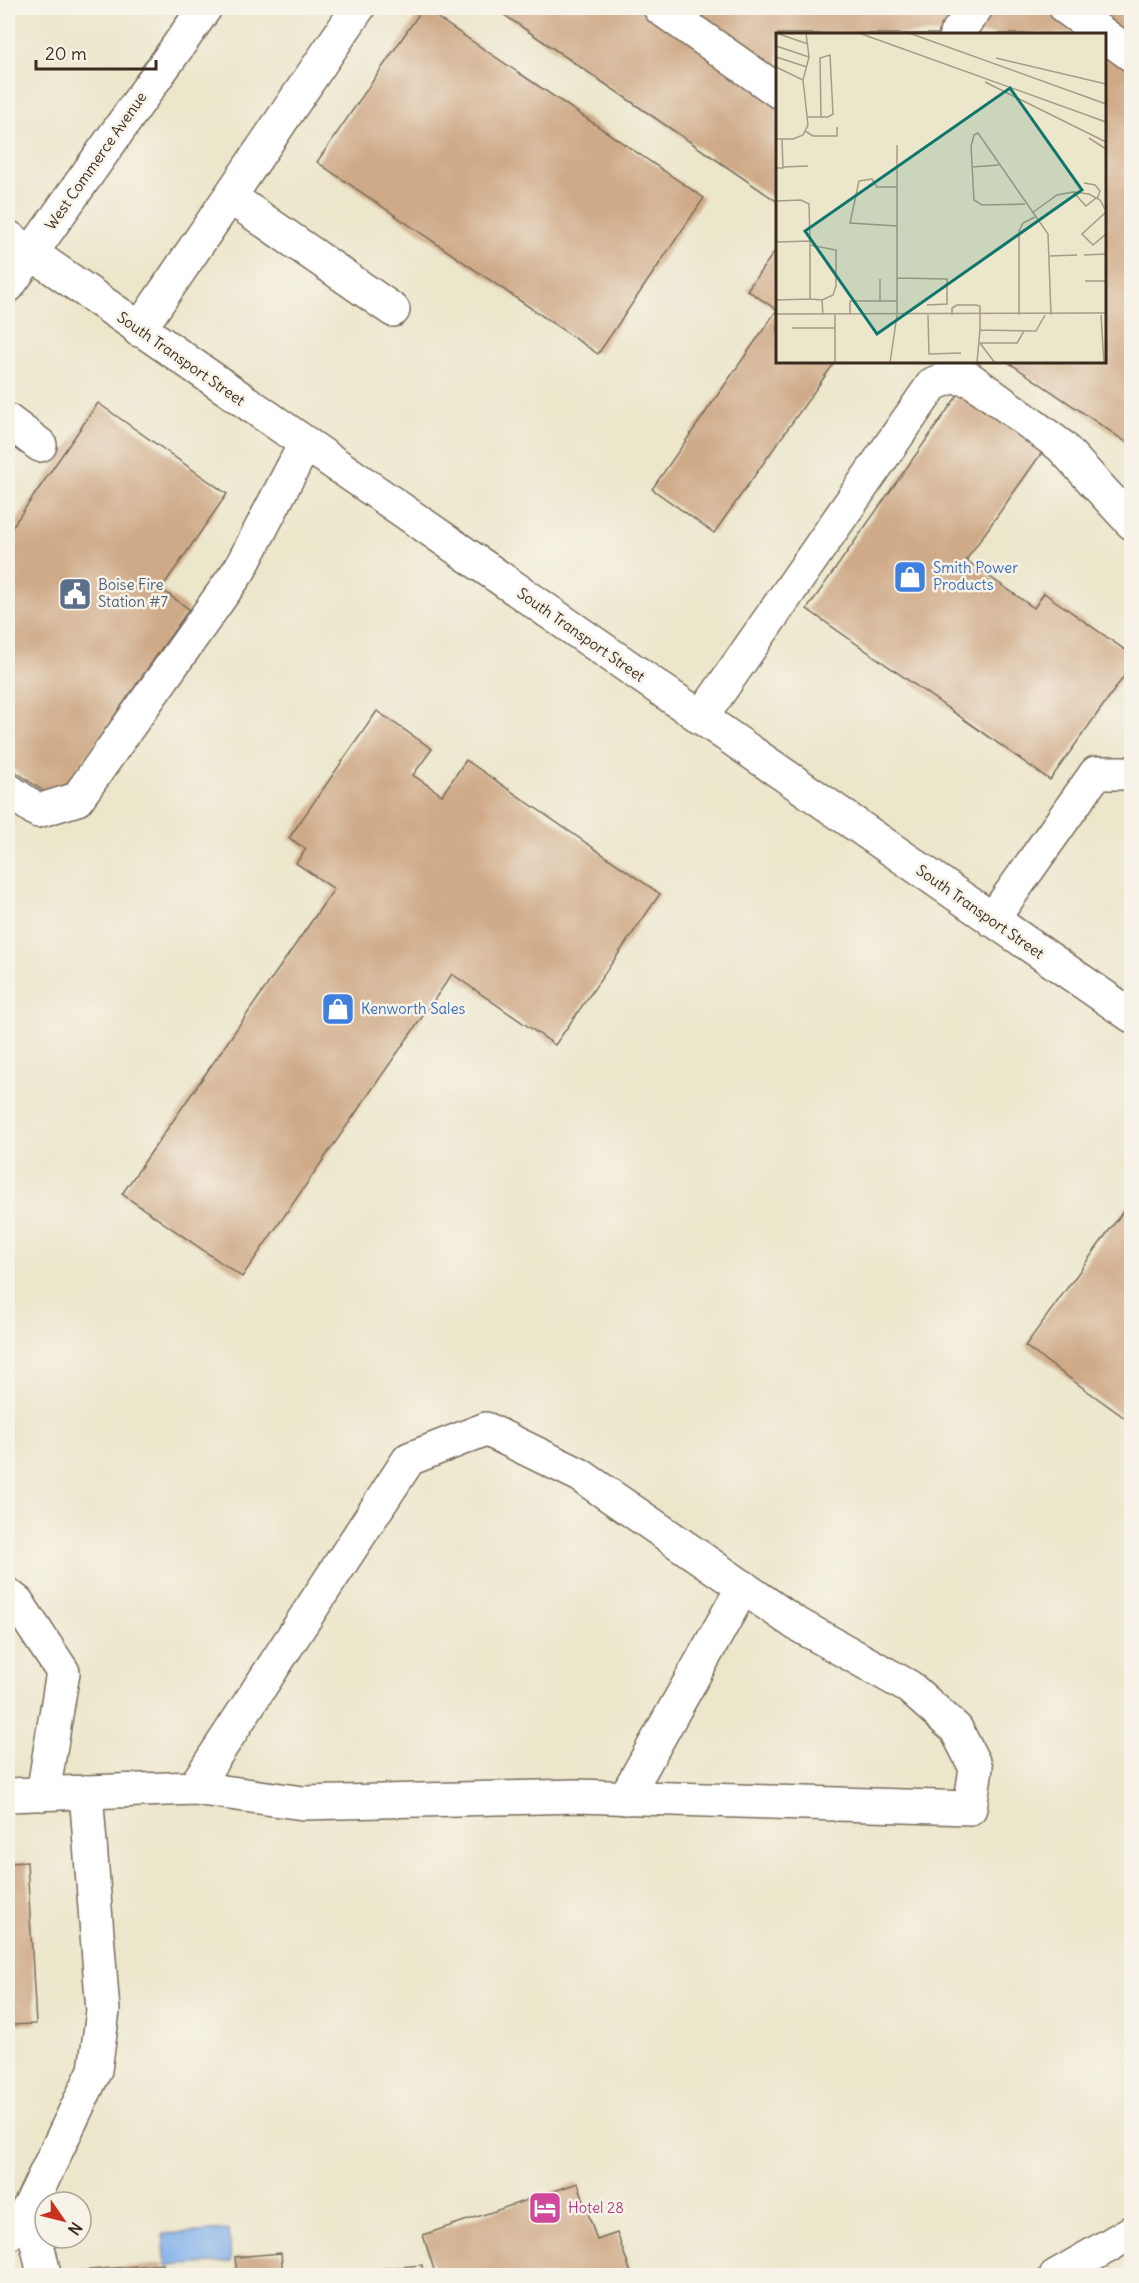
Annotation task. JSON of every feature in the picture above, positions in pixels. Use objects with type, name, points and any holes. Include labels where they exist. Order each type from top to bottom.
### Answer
[{"type":"main road","name":"West Commerce Avenue","points":[[8,286],[19,245],[205,8]]},
{"type":"main road","points":[[139,330],[358,8]]},
{"type":"main road","points":[[660,8],[776,90]]},
{"type":"main road","points":[[957,33],[976,8]]},
{"type":"main road","points":[[1066,8],[1101,33]]},
{"type":"main road","points":[[1106,36],[1131,55]]},
{"type":"main road","points":[[230,197],[393,310]]},
{"type":"main road","name":"South Transport Street","points":[[19,245],[1131,1016]]},
{"type":"main road","points":[[701,718],[933,384],[951,377],[970,379],[1061,446],[1131,523]]},
{"type":"main road","points":[[8,421],[40,445]]},
{"type":"main road","points":[[8,790],[38,811],[77,799],[240,569],[305,444]]},
{"type":"main road","points":[[992,920],[1096,773],[1131,773]]},
{"type":"main road","points":[[8,1795],[194,1788],[303,1803],[577,1796],[970,1808],[976,1768],[956,1729],[909,1687],[795,1623],[580,1475],[486,1429],[409,1459],[194,1788]]},
{"type":"main road","points":[[625,1798],[743,1587]]},
{"type":"main road","points":[[8,1595],[17,1602],[63,1671],[44,1794]]},
{"type":"main road","points":[[8,2234],[18,2210],[92,2077],[96,2058],[102,2011],[86,1792]]},
{"type":"main road","points":[[18,2210],[44,2274]]},
{"type":"main road","points":[[1056,2276],[1131,2232]]},
{"type":"water","points":[[229,2230],[231,2262],[166,2266],[163,2234]]},
{"type":"building","points":[[423,8],[704,198],[598,354],[317,162]]},
{"type":"building","points":[[494,8],[1132,8],[1132,446],[1009,363],[1106,363],[1106,33],[776,33],[776,201]]},
{"type":"building","points":[[776,250],[776,309],[747,290]]},
{"type":"building","points":[[776,311],[776,363],[834,363],[714,533],[652,489]]},
{"type":"building","name":"Smith Power Products","points":[[960,392],[1043,451],[966,560],[1034,608],[1044,593],[1132,655],[1132,665],[1050,780],[807,609]]},
{"type":"building","points":[[98,403],[227,494],[161,589],[189,609],[56,800],[8,766],[8,533]]},
{"type":"building","name":"Kenworth Sales","points":[[377,711],[432,749],[413,775],[442,795],[466,760],[660,894],[555,1045],[452,974],[242,1277],[122,1194],[334,889],[296,863],[306,849],[289,838]]},
{"type":"building","points":[[1127,1206],[1132,1209],[1132,1423],[1025,1346]]},
{"type":"building","points":[[27,1862],[36,2024],[8,2025],[8,1863]]},
{"type":"building","name":"Hotel 28","points":[[578,2183],[597,2240],[617,2233],[632,2276],[436,2276],[423,2235]]},
{"type":"building","points":[[281,2253],[283,2276],[237,2276],[235,2257]]},
{"type":"building","points":[[163,2264],[164,2276],[40,2276],[40,2274]]},
{"type":"building","points":[[422,2265],[423,2276],[314,2276],[314,2274]]},
{"type":"place","name":"Smith Power Products","points":[[910,577]]},
{"type":"place","name":"Boise Fire Station #7","points":[[75,594]]},
{"type":"place","name":"Kenworth Sales","points":[[338,1009]]},
{"type":"place","name":"Hotel 28","points":[[545,2208]]}]
